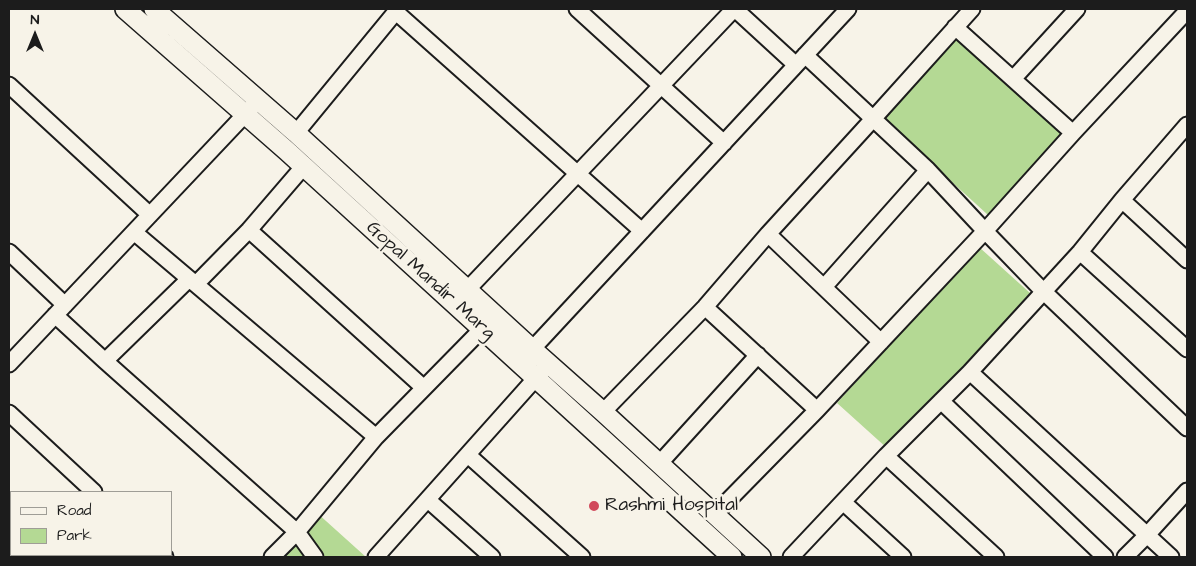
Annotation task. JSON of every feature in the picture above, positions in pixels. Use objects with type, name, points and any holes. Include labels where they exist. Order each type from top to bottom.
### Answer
[{"type":"street","name":"Gopal Mandir Marg","points":[[125,9],[304,166],[732,557]]},
{"type":"street","name":"Gopal Mandir Marg","points":[[154,9],[296,133],[761,557]]},
{"type":"street","points":[[577,9],[724,142]]},
{"type":"street","points":[[467,290],[734,9],[874,119],[928,170],[1043,291],[1187,428]]},
{"type":"street","points":[[520,363],[848,9]]},
{"type":"street","points":[[604,412],[705,307],[768,234],[972,9]]},
{"type":"street","points":[[1012,79],[1076,9]]},
{"type":"street","points":[[296,133],[397,10],[642,231]]},
{"type":"street","points":[[714,515],[817,410],[985,232],[1073,133],[1187,11]]},
{"type":"street","points":[[955,27],[1073,133]]},
{"type":"street","points":[[9,85],[150,215]]},
{"type":"street","points":[[9,364],[258,100]]},
{"type":"street","points":[[791,557],[886,456],[970,372],[1080,252],[1187,125]]},
{"type":"street","points":[[105,361],[249,230],[304,166]]},
{"type":"street","points":[[824,287],[928,170]]},
{"type":"street","points":[[1122,200],[1187,260]]},
{"type":"street","points":[[249,230],[424,388]]},
{"type":"street","points":[[134,232],[376,437]]},
{"type":"street","points":[[768,234],[881,342]]},
{"type":"street","points":[[9,252],[105,361],[297,532],[315,557]]},
{"type":"street","points":[[1080,252],[1187,349]]},
{"type":"street","points":[[705,307],[817,410]]},
{"type":"street","points":[[272,557],[297,532],[376,437],[482,329]]},
{"type":"street","points":[[659,464],[758,355]]},
{"type":"street","points":[[376,557],[549,364]]},
{"type":"street","points":[[970,372],[1171,557]]},
{"type":"street","points":[[941,401],[1105,557]]},
{"type":"street","points":[[9,413],[93,491]]},
{"type":"street","points":[[468,455],[582,557]]},
{"type":"street","points":[[886,456],[996,557]]},
{"type":"street","points":[[1125,557],[1187,491]]},
{"type":"street","points":[[428,500],[492,557]]},
{"type":"street","points":[[843,502],[903,557]]},
{"type":"green space","points":[[957,37],[1063,133],[988,215],[883,119]]},
{"type":"green space","points":[[979,247],[1030,293],[888,449],[837,403]]},
{"type":"green space","points":[[316,512],[366,557],[274,557]]},
{"type":"place","name":"Rashmi Hospital","points":[[594,506]]}]
